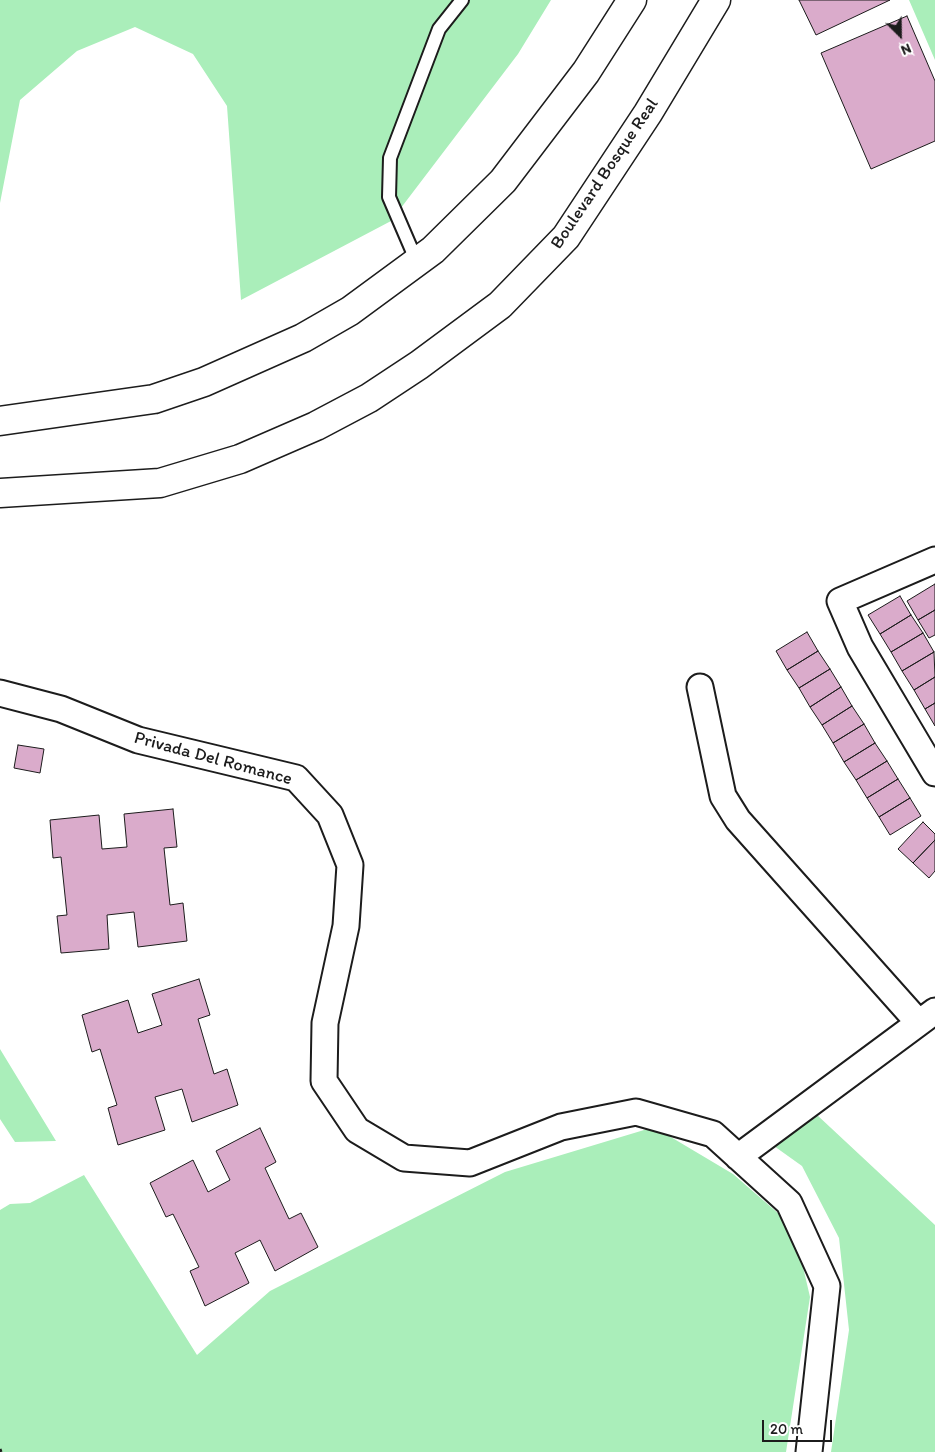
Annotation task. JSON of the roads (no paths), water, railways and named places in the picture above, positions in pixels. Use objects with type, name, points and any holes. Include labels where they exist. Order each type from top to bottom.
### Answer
[{"type":"street","points":[[0,421],[63,414],[154,399],[204,382],[303,338],[350,311],[433,250],[503,181],[586,72],[632,0]]},
{"type":"street","name":"Boulevard Bosque Real","points":[[0,494],[160,483],[240,459],[323,422],[369,398],[419,365],[500,305],[566,237],[648,113],[716,0]]},
{"type":"street","points":[[935,560],[840,601],[860,647],[935,773]]},
{"type":"street","points":[[700,687],[723,796],[738,820],[927,1017],[738,1157]]},
{"type":"street","name":"Privada Del Romance","points":[[3,695],[61,709],[138,740],[296,778],[330,815],[350,865],[346,926],[324,1023],[324,1082],[357,1130],[404,1158],[470,1163],[561,1128],[636,1112],[712,1134],[789,1203],[827,1286],[809,1452]]},
{"type":"lane","points":[[417,262],[389,198],[390,158],[439,29],[462,0]]}]
